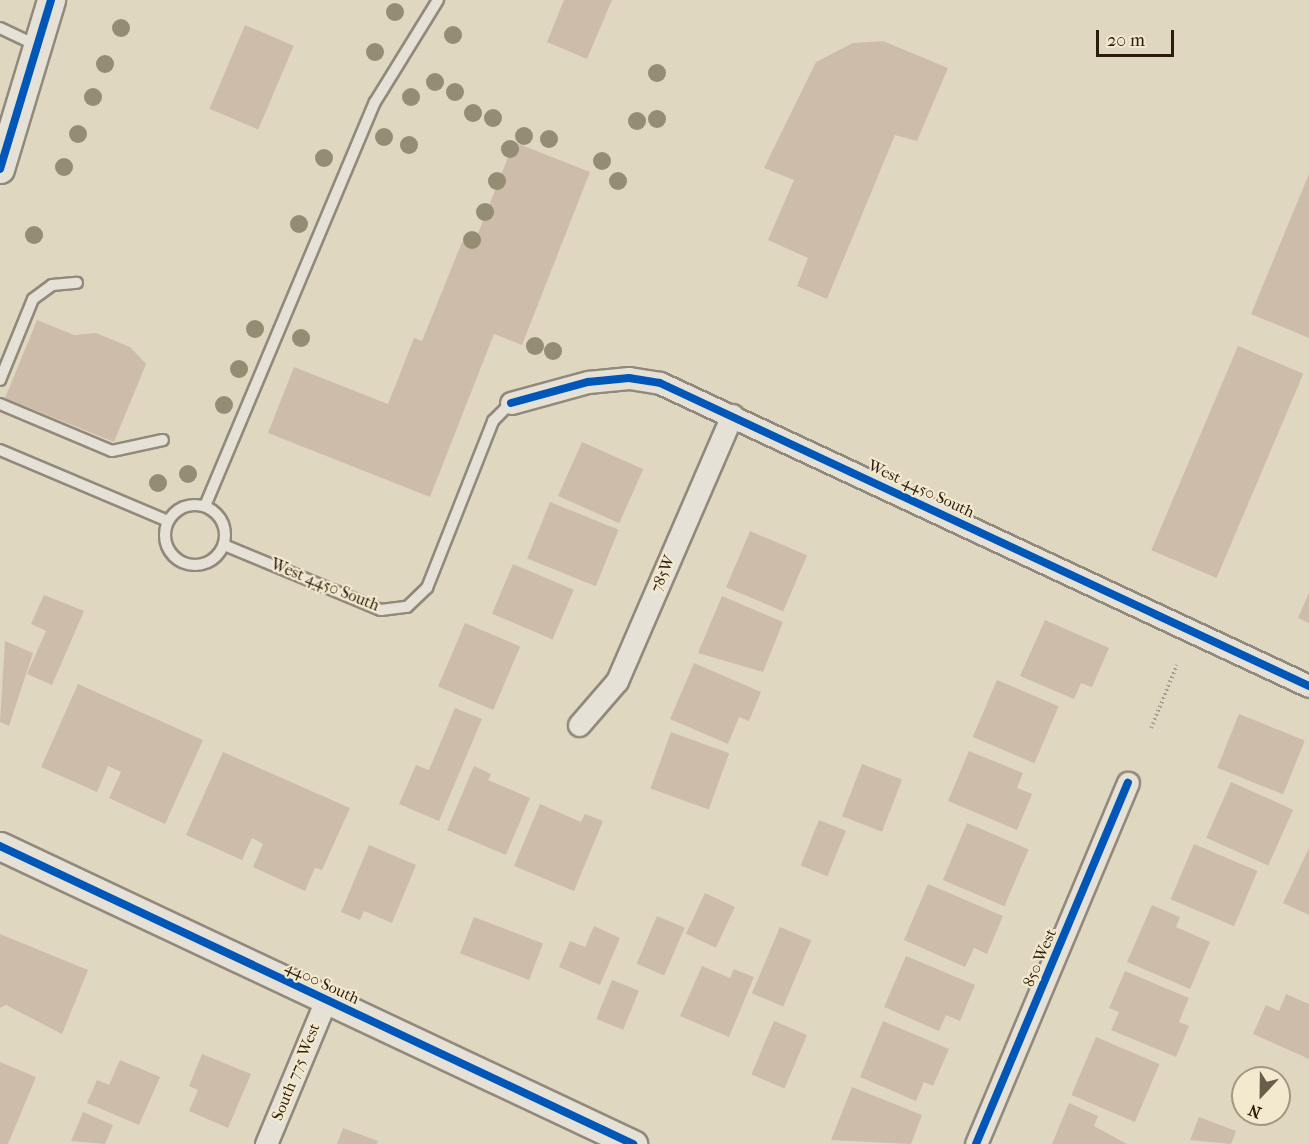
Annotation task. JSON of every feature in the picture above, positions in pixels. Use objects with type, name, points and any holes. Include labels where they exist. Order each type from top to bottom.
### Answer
[{"type":"street","points":[[0,170],[41,47],[51,0]]},
{"type":"street","name":"West 4450 South","points":[[511,403],[551,389],[629,378],[660,383],[1309,686]]},
{"type":"street","name":"785W","points":[[579,725],[617,681],[732,415]]},
{"type":"street","name":"850 West","points":[[976,1144],[1128,783]]},
{"type":"street","name":"4400 South","points":[[0,846],[633,1144]]},
{"type":"street","name":"South 775 West","points":[[266,1144],[326,1000]]},
{"type":"lane","points":[[205,506],[375,102],[438,0]]},
{"type":"lane","points":[[0,28],[41,47]]},
{"type":"lane","points":[[0,380],[33,299],[52,285],[77,282]]},
{"type":"lane","name":"West 4450 South","points":[[224,545],[381,610],[408,607],[427,588],[493,421],[511,403]]},
{"type":"lane","points":[[0,405],[112,451],[163,440]]},
{"type":"lane","points":[[0,450],[168,521]]},
{"type":"lane","points":[[187,505],[205,506],[221,518],[224,545],[209,562],[179,561],[166,544],[168,521],[187,505]]},
{"type":"path","points":[[1151,728],[1177,665]]},
{"type":"building","points":[[564,0],[612,0],[587,59],[547,42]]},
{"type":"building","points":[[245,25],[294,46],[258,129],[209,109]]},
{"type":"building","points":[[883,41],[948,68],[917,141],[895,135],[827,299],[797,286],[808,258],[768,240],[794,180],[764,168],[816,62],[853,43]]},
{"type":"building","points":[[514,142],[590,172],[522,345],[494,334],[430,497],[268,433],[294,367],[388,404],[414,338],[422,341],[462,242],[473,246]]},
{"type":"building","points":[[1309,174],[1309,338],[1251,314]]},
{"type":"building","points":[[37,320],[74,335],[96,333],[130,347],[146,364],[114,442],[5,398]]},
{"type":"building","points":[[1238,346],[1303,374],[1217,578],[1151,550]]},
{"type":"building","points":[[582,442],[643,469],[619,523],[558,496]]},
{"type":"building","points":[[550,502],[619,530],[596,586],[527,559]]},
{"type":"building","points":[[750,531],[807,555],[783,611],[726,587]]},
{"type":"building","points":[[513,564],[574,590],[553,639],[492,614]]},
{"type":"building","points":[[1309,593],[1309,623],[1298,618]]},
{"type":"building","points":[[44,595],[84,611],[52,685],[27,674],[46,631],[31,624]]},
{"type":"building","points":[[722,596],[783,622],[763,672],[698,653]]},
{"type":"building","points":[[1045,620],[1109,648],[1092,687],[1081,683],[1074,699],[1020,676]]},
{"type":"building","points":[[465,623],[520,646],[493,710],[438,687]]},
{"type":"building","points":[[5,641],[33,653],[9,726],[0,722]]},
{"type":"building","points":[[694,663],[761,692],[749,721],[739,717],[728,744],[670,719]]},
{"type":"building","points":[[997,680],[1059,706],[1034,763],[973,737]]},
{"type":"building","points":[[78,684],[203,740],[165,824],[109,798],[121,772],[108,766],[97,792],[41,767]]},
{"type":"building","points":[[455,708],[482,719],[439,821],[399,804],[416,765],[429,770]]},
{"type":"building","points":[[1239,714],[1305,741],[1283,794],[1217,768]]},
{"type":"building","points":[[671,732],[729,753],[709,810],[650,788]]},
{"type":"building","points":[[969,751],[1023,773],[1017,788],[1032,794],[1017,830],[948,801]]},
{"type":"building","points":[[223,752],[350,808],[322,870],[315,868],[305,891],[253,867],[263,844],[252,838],[242,860],[186,835]]},
{"type":"building","points":[[862,764],[902,779],[882,832],[842,816]]},
{"type":"building","points":[[474,766],[491,774],[488,780],[530,798],[506,855],[447,830]]},
{"type":"building","points":[[1231,782],[1293,810],[1268,865],[1206,838]]},
{"type":"building","points":[[540,804],[581,822],[585,814],[603,821],[574,891],[514,866]]},
{"type":"building","points":[[819,820],[846,831],[828,876],[801,865]]},
{"type":"building","points":[[967,823],[1029,849],[1004,906],[943,880]]},
{"type":"building","points":[[1194,844],[1258,871],[1234,926],[1171,899]]},
{"type":"building","points":[[369,845],[416,865],[392,923],[364,911],[360,920],[341,912]]},
{"type":"building","points":[[1309,848],[1309,915],[1283,903]]},
{"type":"building","points":[[928,884],[1003,916],[987,954],[974,948],[965,967],[904,940]]},
{"type":"building","points":[[705,893],[735,907],[716,948],[686,934]]},
{"type":"building","points":[[1152,905],[1180,917],[1176,927],[1210,942],[1190,989],[1127,962]]},
{"type":"building","points":[[657,916],[685,928],[664,976],[637,964]]},
{"type":"building","points":[[474,917],[543,944],[529,980],[460,953]]},
{"type":"building","points":[[594,926],[620,938],[600,985],[559,967],[570,941],[585,947]]},
{"type":"building","points":[[780,927],[811,940],[783,1007],[752,993]]},
{"type":"building","points":[[0,934],[88,970],[62,1034],[6,1005],[0,1008]]},
{"type":"building","points":[[906,956],[975,985],[960,1021],[946,1015],[939,1031],[884,1007]]},
{"type":"building","points":[[702,966],[730,978],[734,969],[754,977],[729,1037],[680,1016]]},
{"type":"building","points":[[1125,971],[1189,998],[1179,1022],[1189,1026],[1176,1057],[1111,1030],[1119,1012],[1109,1008]]},
{"type":"building","points":[[612,980],[639,991],[623,1030],[596,1019]]},
{"type":"building","points":[[1286,994],[1309,1004],[1309,1059],[1253,1034],[1266,1005],[1279,1011]]},
{"type":"building","points":[[774,1021],[807,1035],[784,1088],[751,1074]]},
{"type":"building","points":[[883,1021],[949,1049],[933,1086],[924,1082],[916,1101],[860,1077]]},
{"type":"building","points":[[1096,1037],[1160,1064],[1135,1122],[1071,1095]]},
{"type":"building","points":[[202,1054],[251,1074],[228,1128],[189,1111],[198,1090],[189,1086]]},
{"type":"building","points":[[120,1060],[160,1077],[139,1125],[87,1103],[97,1080],[109,1085]]},
{"type":"building","points":[[0,1062],[36,1077],[8,1144],[0,1144]]},
{"type":"building","points":[[852,1087],[922,1115],[911,1144],[831,1140]]},
{"type":"building","points":[[1069,1103],[1098,1116],[1094,1126],[1127,1144],[1052,1144]]},
{"type":"building","points":[[83,1112],[113,1125],[105,1144],[71,1141]]},
{"type":"building","points":[[1199,1117],[1236,1131],[1231,1144],[1190,1140]]},
{"type":"building","points":[[343,1128],[378,1141],[377,1144],[337,1144]]},
{"type":"cycle path","points":[[0,169],[51,0]]},
{"type":"cycle path","points":[[511,403],[588,382],[629,378],[660,383],[1309,686]]},
{"type":"cycle path","points":[[976,1144],[1128,783]]},
{"type":"cycle path","points":[[0,846],[633,1144]]}]
